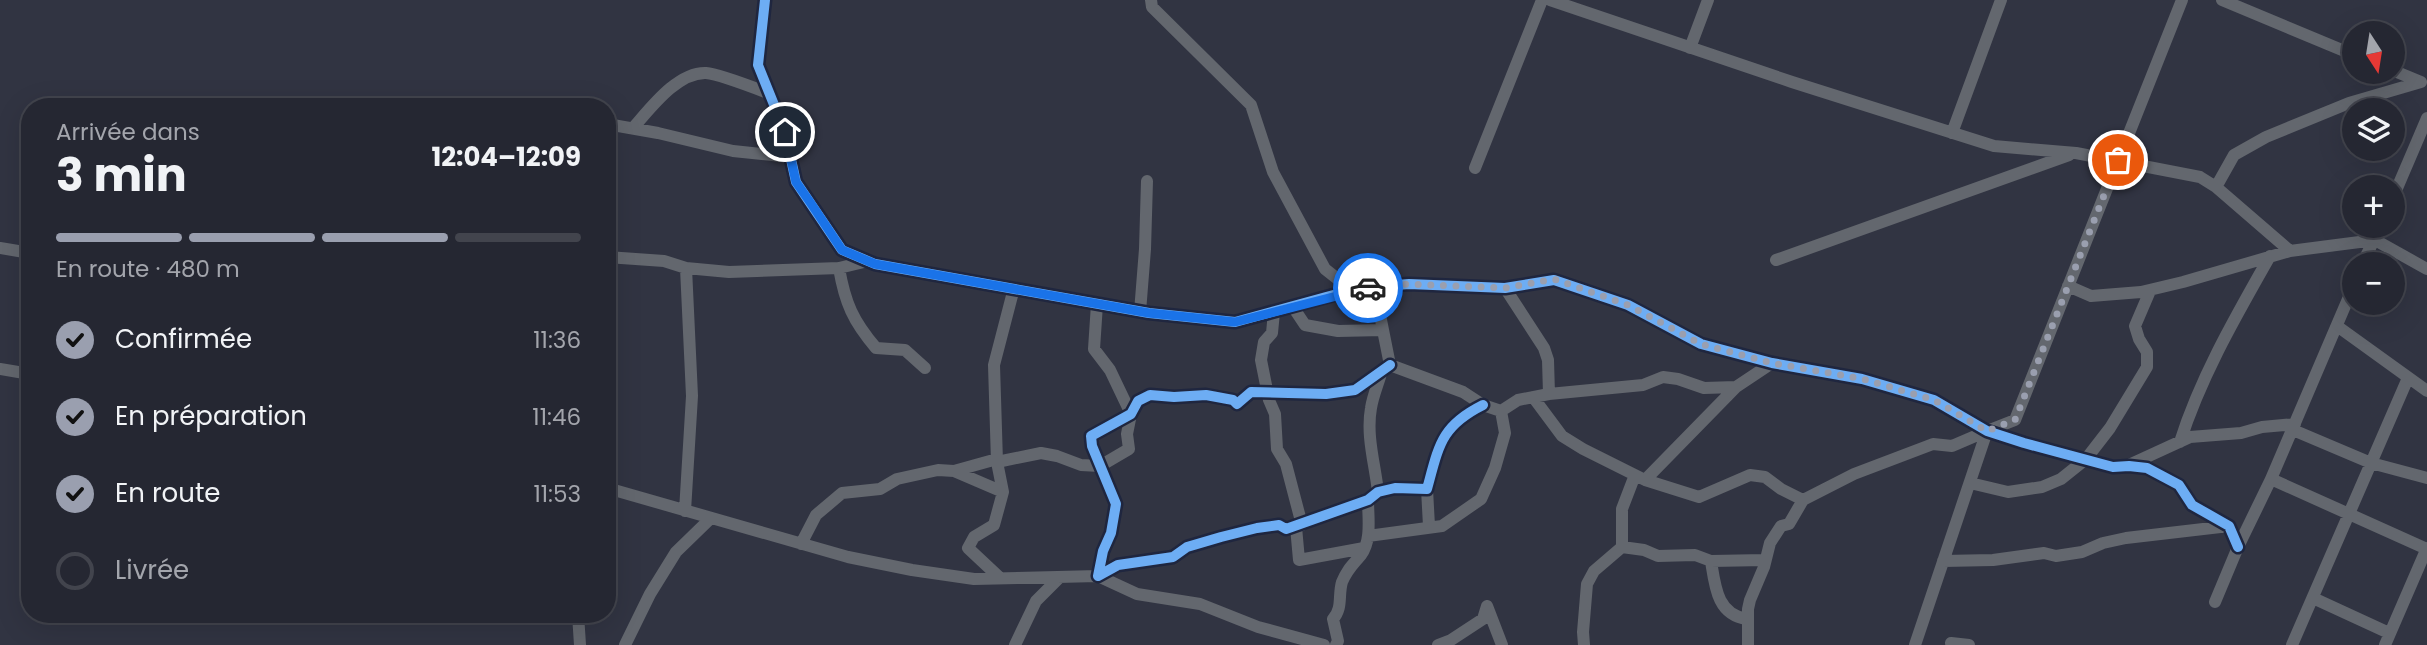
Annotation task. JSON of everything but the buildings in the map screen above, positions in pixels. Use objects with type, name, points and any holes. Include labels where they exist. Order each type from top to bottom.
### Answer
[{"type":"street","points":[[765,0],[758,65],[785,132],[796,182],[842,250],[868,261],[1140,312],[1235,322],[1359,288],[1409,284],[1505,288],[1554,279],[1628,305],[1701,344],[1772,363],[1863,379],[1934,400],[1987,431],[2024,443],[2112,467],[2147,468],[2179,485],[2192,505],[2229,526],[2238,547]]},
{"type":"street","points":[[1151,0],[1152,7],[1251,106],[1273,172],[1325,268],[1344,284],[1359,288],[1380,315],[1386,368],[1371,404],[1369,435],[1373,496],[1366,542],[1362,553],[1347,569],[1341,586],[1339,610],[1333,619],[1338,641],[1336,645]]},
{"type":"street","points":[[1475,168],[1542,0]]},
{"type":"street","points":[[1550,0],[1994,146],[2076,153],[2200,177],[2216,187],[2290,250]]},
{"type":"street","points":[[1690,48],[1708,0]]},
{"type":"street","points":[[1952,133],[2001,0]]},
{"type":"street","points":[[1748,645],[1747,619],[1750,600],[1770,543],[1781,526],[1789,524],[1803,500],[1854,474],[1933,444],[1952,446],[2015,420],[2182,0]]},
{"type":"street","points":[[2222,0],[2342,50]]},
{"type":"street","points":[[634,128],[669,88],[703,73],[717,75],[768,93]]},
{"type":"street","points":[[2405,75],[2424,83]]},
{"type":"street","points":[[2216,187],[2234,155],[2266,137],[2349,103],[2424,83]]},
{"type":"street","points":[[2403,175],[2427,118]]},
{"type":"street","points":[[616,125],[733,151],[791,158]]},
{"type":"street","points":[[1776,260],[2076,153]]},
{"type":"street","points":[[1140,312],[1147,181]]},
{"type":"street","points":[[2068,286],[2091,296],[2150,290],[2290,250],[2375,240],[2427,269]]},
{"type":"street","points":[[2368,252],[2375,240]]},
{"type":"street","points":[[0,248],[21,252]]},
{"type":"street","points":[[2180,442],[2199,390],[2270,256]]},
{"type":"street","points":[[616,258],[664,261],[686,268],[729,272],[839,268],[868,261]]},
{"type":"street","points":[[685,511],[692,396],[686,268]]},
{"type":"street","points":[[839,268],[842,286],[856,324],[876,348],[905,350],[925,368]]},
{"type":"street","points":[[1000,578],[968,548],[974,537],[994,525],[1003,492],[997,460],[994,365],[1014,288]]},
{"type":"street","points":[[1505,288],[1544,348],[1548,360],[1549,394]]},
{"type":"street","points":[[1970,482],[2008,492],[2042,487],[2061,480],[2086,459],[2110,428],[2147,367],[2147,352],[2139,340],[2135,326],[2150,290]]},
{"type":"street","points":[[1097,304],[1094,349],[1110,370],[1131,414]]},
{"type":"street","points":[[1293,307],[1305,325],[1338,331],[1383,330]]},
{"type":"street","points":[[1273,312],[1272,333],[1264,342],[1261,360],[1275,414],[1277,449],[1286,464],[1298,526],[1300,561],[1429,526],[1442,526],[1480,499],[1495,468],[1505,433],[1501,411]]},
{"type":"street","points":[[2215,601],[2272,479],[2342,314]]},
{"type":"street","points":[[2337,326],[2427,391]]},
{"type":"street","points":[[1622,547],[1622,509],[1640,478],[1736,387],[1772,363]]},
{"type":"street","points":[[801,544],[816,514],[842,494],[880,489],[897,479],[938,470],[954,471],[1041,453],[1080,465],[1100,466],[1129,449],[1127,434],[1131,414],[1138,401],[1150,395],[1206,395],[1233,400],[1237,404],[1251,392],[1326,394],[1355,390],[1386,368]]},
{"type":"street","points":[[1386,368],[1463,392],[1483,405],[1501,411]]},
{"type":"street","points":[[0,369],[21,372]]},
{"type":"street","points":[[1501,411],[1518,400],[1549,394],[1643,385],[1663,377],[1704,388],[1736,387]]},
{"type":"street","points":[[2292,645],[2408,378]]},
{"type":"street","points":[[1533,397],[1562,436],[1640,478],[1699,497],[1750,475],[1765,477],[1803,500]]},
{"type":"street","points":[[1429,526],[1427,489],[1438,449],[1450,428],[1462,416],[1483,405]]},
{"type":"street","points":[[1098,576],[1103,551],[1111,533],[1116,504],[1092,446],[1091,436],[1131,414]]},
{"type":"street","points":[[2129,466],[2190,437],[2241,433],[2262,427],[2294,427],[2371,463],[2427,478]]},
{"type":"street","points":[[1915,645],[1987,431]]},
{"type":"street","points":[[954,471],[1003,492]]},
{"type":"street","points":[[2272,479],[2427,548],[2387,639],[2313,598]]},
{"type":"street","points":[[616,491],[848,557],[974,579],[1098,576],[1118,565],[1173,557],[1187,547],[1245,530],[1279,525],[1286,530],[1395,488],[1427,489]]},
{"type":"street","points":[[625,645],[650,594],[676,552],[711,518]]},
{"type":"street","points":[[1943,561],[1993,560],[2044,553],[2056,556],[2082,552],[2103,543],[2126,538],[2229,526]]},
{"type":"street","points":[[1584,645],[1587,584],[1594,571],[1622,547],[1644,550],[1658,556],[1695,555],[1711,561],[1765,560]]},
{"type":"street","points":[[1711,561],[1715,584],[1724,608],[1736,618],[1747,619]]},
{"type":"street","points":[[1098,576],[1137,594],[1200,604],[1258,626],[1324,645]]},
{"type":"street","points":[[1015,645],[1036,601],[1059,578]]},
{"type":"street","points":[[1438,645],[1451,640],[1483,619],[1487,606],[1502,645]]},
{"type":"street","points":[[579,623],[580,645]]},
{"type":"street","points":[[1951,643],[1969,645]]},
{"type":"cycle path","points":[[765,0],[758,65],[785,132],[796,182],[842,250],[875,264],[1149,313],[1235,322],[1359,288],[1409,284],[1505,288],[1554,280],[1628,305],[1701,344],[1772,363],[1862,379],[1934,400],[1987,431],[2024,443],[2113,467],[2147,468],[2179,485],[2192,505],[2229,526],[2238,547]]},
{"type":"cycle path","points":[[1390,365],[1355,390],[1326,394],[1251,392],[1237,404],[1233,400],[1206,395],[1150,395],[1138,401],[1131,414],[1091,436],[1092,446],[1116,504],[1111,533],[1103,551],[1098,576],[1118,565],[1173,557],[1187,547],[1221,537],[1279,525],[1286,529],[1368,500],[1378,492],[1395,488],[1427,489],[1444,438],[1458,421],[1483,405]]},
{"type":"way so far","points":[[1368,288],[1409,284],[1505,288],[1554,279],[1628,305],[1701,344],[1772,363],[1863,379],[1934,400],[1987,431],[2015,420],[2118,160]]},
{"type":"route","points":[[785,132],[796,182],[842,250],[875,264],[1149,313],[1235,322],[1359,288],[1368,288]]}]
